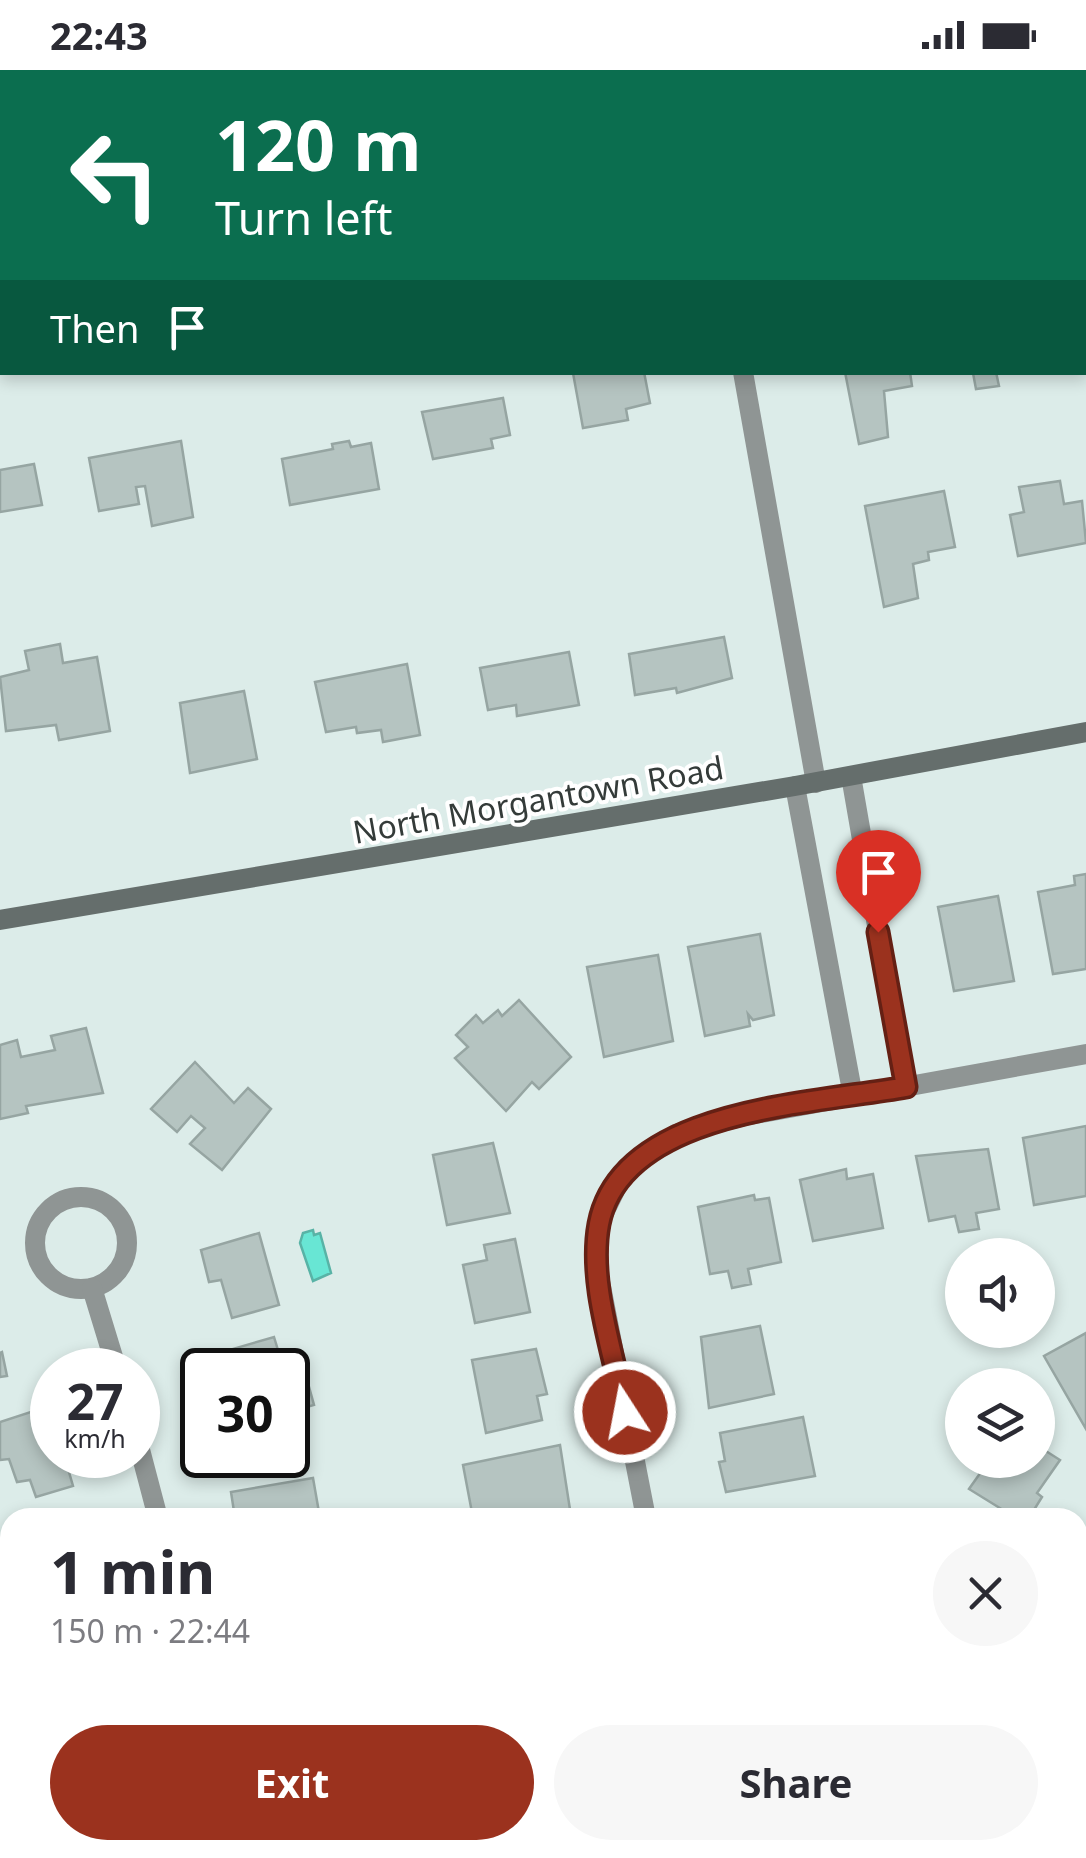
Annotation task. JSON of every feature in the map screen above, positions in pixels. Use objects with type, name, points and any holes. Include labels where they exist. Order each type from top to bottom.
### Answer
[{"type":"main road","name":"North Morgantown Road","points":[[0,920],[806,784],[1086,732]]},
{"type":"street","points":[[743,375],[853,1096]]},
{"type":"street","points":[[851,776],[906,1087]]},
{"type":"street","points":[[644,1508],[598,1271],[599,1223],[626,1168],[676,1134],[744,1116],[1086,1054]]},
{"type":"street","points":[[65,1198],[100,1200],[121,1219],[128,1241],[125,1258],[112,1278],[92,1288],[76,1290],[54,1281],[42,1270],[34,1247],[36,1228],[48,1210],[65,1198]]},
{"type":"street","points":[[92,1288],[110,1348]]},
{"type":"street","points":[[147,1478],[155,1508]]},
{"type":"shaded area","points":[[313,1230],[314,1235],[320,1233],[331,1273],[313,1281],[300,1243],[303,1233]]},
{"type":"building","points":[[573,375],[645,375],[650,403],[626,409],[628,420],[583,428]]},
{"type":"building","points":[[846,375],[910,375],[912,386],[884,391],[888,437],[859,444]]},
{"type":"building","points":[[973,375],[997,375],[999,386],[976,389]]},
{"type":"building","points":[[503,398],[510,435],[491,439],[493,448],[433,459],[422,412]]},
{"type":"building","points":[[181,441],[193,517],[152,526],[145,486],[136,487],[139,504],[99,511],[89,458]]},
{"type":"building","points":[[349,441],[351,447],[371,443],[379,489],[290,505],[282,459],[333,449],[332,444]]},
{"type":"building","points":[[34,464],[42,505],[0,512],[0,470]]},
{"type":"building","points":[[1060,481],[1064,504],[1082,501],[1086,543],[1018,556],[1010,515],[1024,512],[1019,487]]},
{"type":"building","points":[[944,491],[955,547],[928,552],[929,560],[913,564],[918,598],[884,607],[865,506]]},
{"type":"building","points":[[724,637],[732,678],[677,693],[676,688],[635,695],[629,654]]},
{"type":"building","points":[[60,644],[63,663],[97,657],[110,731],[59,740],[56,725],[6,731],[0,677],[29,670],[25,651]]},
{"type":"building","points":[[569,652],[579,705],[517,716],[516,705],[488,710],[480,668]]},
{"type":"building","points":[[407,664],[420,735],[383,742],[381,730],[357,733],[356,727],[326,732],[315,682]]},
{"type":"building","points":[[244,691],[257,759],[190,773],[180,703]]},
{"type":"building","points":[[1086,874],[1086,969],[1053,974],[1038,892],[1075,885],[1074,876]]},
{"type":"building","points":[[998,896],[1014,981],[954,991],[938,907]]},
{"type":"building","points":[[760,934],[774,1015],[753,1020],[748,1014],[750,1026],[705,1036],[688,947]]},
{"type":"building","points":[[658,955],[673,1041],[604,1057],[587,967]]},
{"type":"building","points":[[519,1000],[571,1057],[539,1089],[532,1082],[506,1111],[455,1058],[468,1047],[456,1035],[476,1015],[483,1023],[498,1010],[502,1016]]},
{"type":"building","points":[[86,1028],[103,1093],[26,1106],[28,1113],[0,1119],[0,1045],[17,1040],[21,1057],[55,1050],[51,1036]]},
{"type":"building","points":[[195,1062],[234,1103],[248,1088],[271,1109],[222,1170],[190,1144],[205,1128],[191,1116],[177,1132],[151,1109]]},
{"type":"building","points":[[1086,1126],[1086,1196],[1034,1205],[1023,1138]]},
{"type":"building","points":[[493,1143],[510,1213],[447,1225],[433,1155]]},
{"type":"building","points":[[988,1149],[999,1209],[976,1213],[979,1229],[959,1232],[955,1216],[929,1221],[916,1156]]},
{"type":"building","points":[[846,1169],[847,1179],[873,1174],[883,1228],[813,1241],[800,1180]]},
{"type":"building","points":[[754,1195],[755,1200],[769,1198],[781,1262],[748,1269],[751,1284],[732,1288],[728,1271],[710,1274],[698,1207]]},
{"type":"building","points":[[259,1233],[279,1305],[232,1318],[221,1280],[209,1282],[201,1250]]},
{"type":"building","points":[[515,1239],[530,1312],[475,1323],[463,1265],[487,1260],[484,1245]]},
{"type":"building","points":[[760,1326],[774,1394],[709,1408],[701,1337]]},
{"type":"building","points":[[1086,1333],[1086,1429],[1055,1375],[1055,1368],[1051,1368],[1044,1356]]},
{"type":"building","points":[[274,1337],[277,1348],[236,1348]]},
{"type":"building","points":[[536,1349],[547,1394],[537,1396],[542,1420],[486,1433],[472,1360]]},
{"type":"building","points":[[0,1353],[7,1376],[0,1377]]},
{"type":"building","points":[[30,1412],[30,1478],[71,1478],[73,1486],[36,1497],[30,1480],[17,1482],[9,1459],[0,1460],[0,1422]]},
{"type":"building","points":[[803,1417],[815,1476],[726,1492],[719,1462],[725,1461],[720,1433]]},
{"type":"building","points":[[560,1445],[570,1508],[471,1508],[463,1465]]},
{"type":"building","points":[[313,1478],[318,1508],[233,1508],[231,1492]]},
{"type":"building","points":[[977,1478],[1047,1478],[1037,1493],[1042,1497],[1035,1508],[1000,1508],[969,1489]]},
{"type":"route","points":[[625,1412],[598,1271],[599,1223],[616,1182],[626,1168],[676,1134],[744,1116],[906,1087],[878,932]]}]
